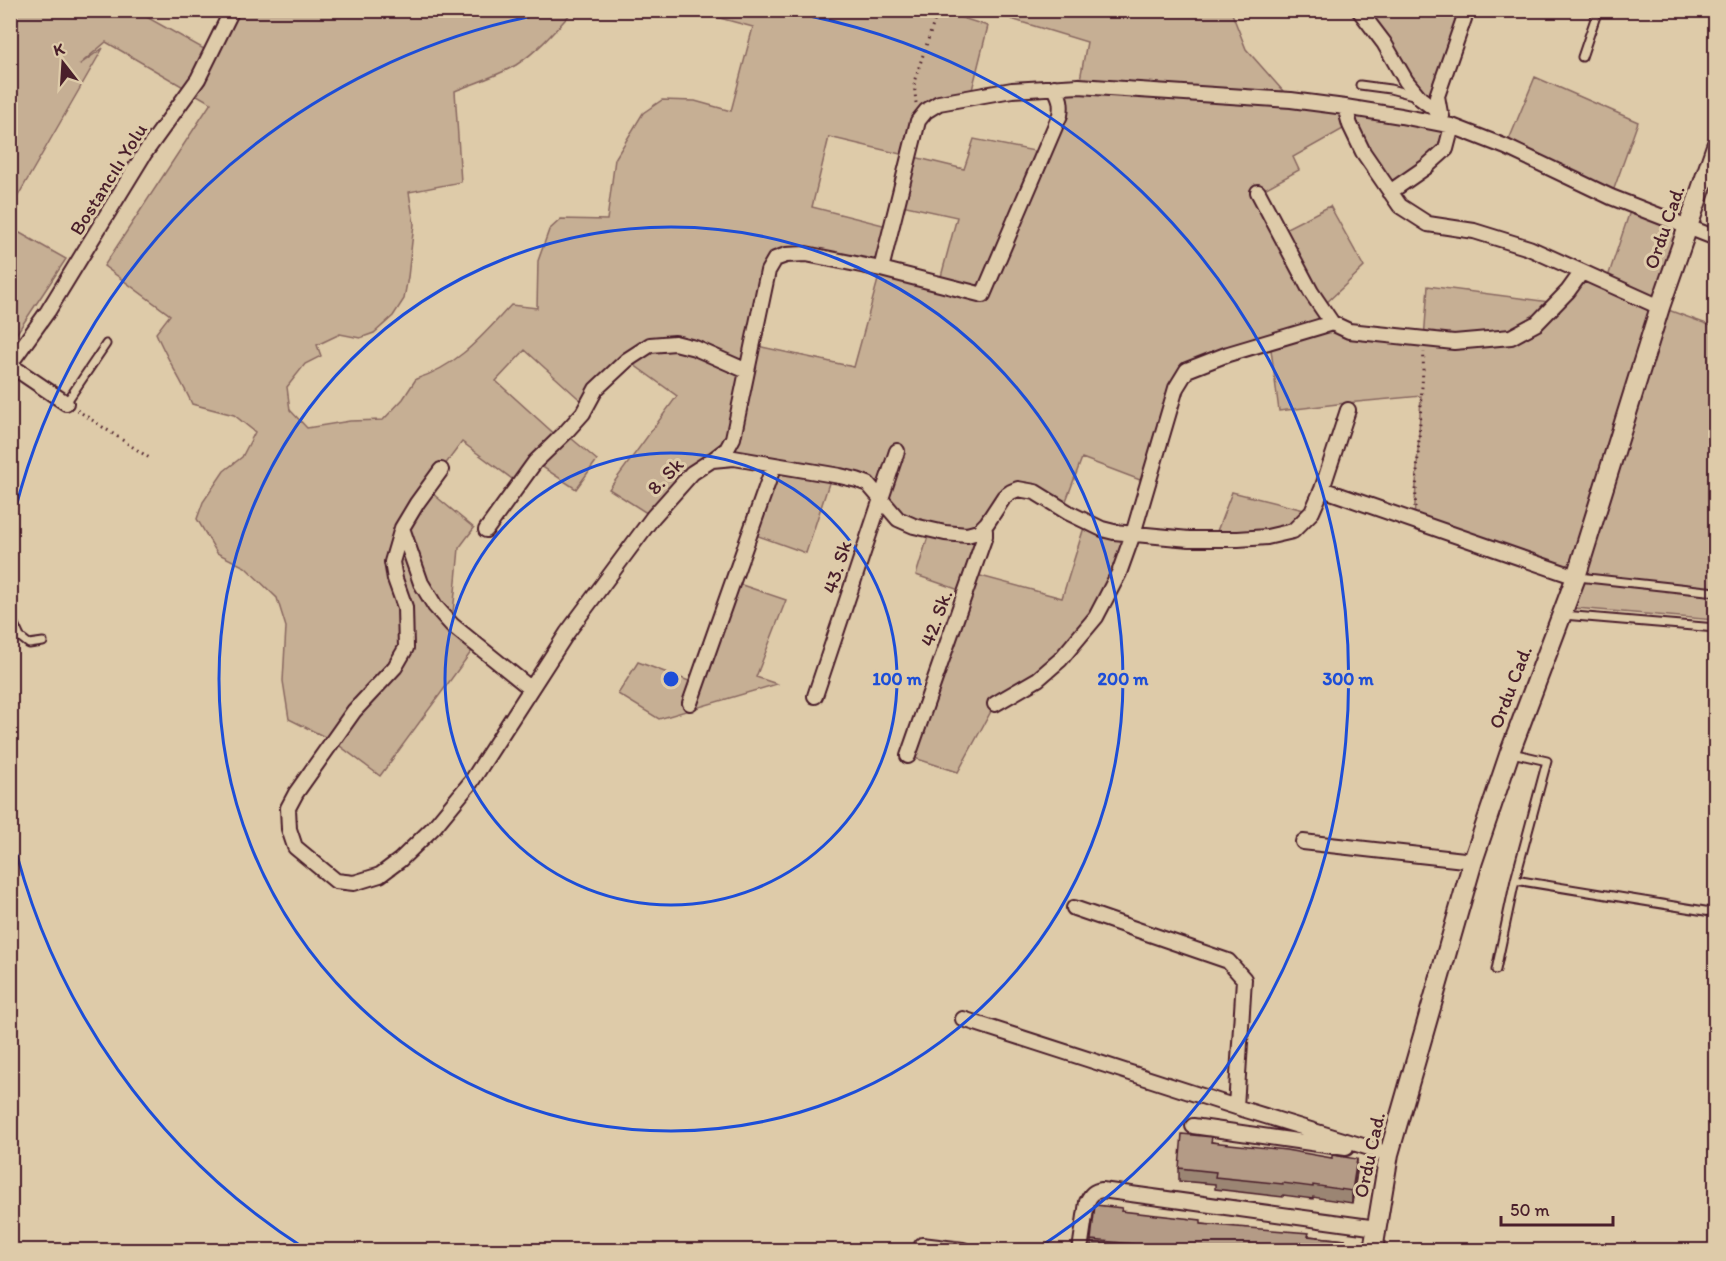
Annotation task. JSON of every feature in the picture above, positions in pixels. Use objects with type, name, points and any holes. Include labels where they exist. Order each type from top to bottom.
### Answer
[{"type":"main road","name":"Ordu Cad.","points":[[1373,1251],[1389,1154],[1473,861],[1510,752],[1576,577],[1660,308],[1716,146]]},
{"type":"street","name":"Bostancılı Yolu","points":[[10,364],[48,311],[144,154],[198,79],[232,10]]},
{"type":"street","points":[[1359,10],[1384,43],[1406,81],[1420,98],[1440,113],[1452,126]]},
{"type":"street","points":[[1440,113],[1437,96],[1467,10]]},
{"type":"street","points":[[881,269],[918,121],[926,111],[939,103],[1012,90],[1079,86],[1291,100],[1452,126],[1506,147],[1611,196],[1716,238]]},
{"type":"street","points":[[712,460],[727,449],[733,438],[768,271],[775,259],[786,255],[806,254],[881,269],[983,295],[1060,114],[1062,104],[1054,87]]},
{"type":"street","points":[[1345,107],[1350,125],[1363,152],[1390,192],[1400,206],[1428,224],[1474,231],[1529,248],[1660,308]]},
{"type":"street","points":[[1390,192],[1426,167],[1446,149],[1452,126]]},
{"type":"street","points":[[1258,192],[1311,292],[1332,323],[1349,331],[1454,342],[1511,337],[1537,323],[1568,291],[1581,273]]},
{"type":"street","points":[[995,704],[1038,679],[1060,660],[1096,617],[1119,573],[1133,534],[1176,388],[1187,370],[1228,354],[1332,323]]},
{"type":"street","points":[[486,530],[535,462],[583,413],[596,389],[627,360],[650,345],[675,343],[695,348],[747,371]]},
{"type":"street","points":[[10,364],[66,403]]},
{"type":"street","points":[[983,527],[1004,497],[1018,489],[1035,492],[1069,513],[1102,529],[1114,532],[1189,539],[1238,539],[1267,537],[1293,531],[1311,512],[1322,489],[1348,410]]},
{"type":"street","name":"43. Sk","points":[[815,696],[897,451]]},
{"type":"street","name":"8. Sk","points":[[402,528],[392,562],[395,579],[405,607],[406,648],[395,667],[354,711],[288,808],[289,829],[295,847],[336,881],[354,883],[380,875],[400,860],[434,827],[471,782],[567,633],[653,517],[692,473],[712,460],[734,458],[858,480],[868,484],[898,519],[914,526],[945,534],[967,535],[978,532],[983,527]]},
{"type":"street","points":[[690,703],[774,465]]},
{"type":"street","points":[[441,470],[417,502],[402,528],[421,583],[435,606],[452,625],[531,688]]},
{"type":"street","points":[[1322,489],[1576,577]]},
{"type":"street","name":"42. Sk.","points":[[908,756],[986,536],[983,527]]},
{"type":"street","points":[[1303,842],[1473,861]]},
{"type":"street","points":[[1074,908],[1228,961],[1244,979],[1236,1107]]},
{"type":"street","points":[[963,1019],[1389,1154]]},
{"type":"street","points":[[1193,1126],[1389,1154]]},
{"type":"street","points":[[1080,1251],[1087,1202],[1095,1191],[1102,1190],[1377,1228]]},
{"type":"street","points":[[922,1245],[963,1251]]},
{"type":"lane","points":[[1582,57],[1598,10]]},
{"type":"lane","points":[[1360,85],[1390,89],[1420,98]]},
{"type":"lane","points":[[66,403],[106,344]]},
{"type":"lane","points":[[1576,577],[1716,592]]},
{"type":"lane","points":[[1561,615],[1716,628]]},
{"type":"lane","points":[[10,621],[14,624],[20,637],[29,644],[43,642]]},
{"type":"lane","points":[[1496,970],[1515,880],[1547,760],[1510,752]]},
{"type":"lane","points":[[1515,880],[1711,912]]},
{"type":"path","points":[[918,121],[914,82],[938,10]]},
{"type":"path","points":[[1414,521],[1424,339]]},
{"type":"path","points":[[66,403],[151,459]]},
{"type":"shaded area","points":[[11,11],[136,11],[211,53],[232,11],[573,11],[539,47],[516,65],[455,91],[461,182],[409,192],[414,224],[404,299],[393,316],[374,333],[360,338],[340,334],[317,345],[321,356],[305,364],[287,387],[290,410],[307,428],[350,421],[383,420],[403,399],[416,379],[457,358],[479,339],[511,305],[537,308],[538,261],[549,230],[561,219],[607,220],[615,159],[643,113],[662,100],[695,101],[731,111],[753,27],[694,11],[940,11],[988,26],[970,98],[926,111],[910,156],[964,169],[974,139],[1044,153],[1060,96],[1079,85],[1087,42],[1011,19],[1014,11],[1231,11],[1246,49],[1291,100],[1452,126],[1451,136],[1390,192],[1350,125],[1293,157],[1299,170],[1259,192],[1279,232],[1330,206],[1364,267],[1322,307],[1332,323],[1424,339],[1428,286],[1557,303],[1581,273],[1606,283],[1632,205],[1687,228],[1660,307],[1715,327],[1715,620],[1564,607],[1576,577],[1414,521],[1421,396],[1279,411],[1270,342],[1187,370],[1148,483],[1082,458],[1063,509],[1035,492],[1004,497],[973,574],[1062,598],[1086,521],[1133,534],[1119,573],[1060,660],[995,704],[958,772],[908,756],[965,592],[916,575],[930,530],[914,526],[878,495],[832,474],[806,553],[750,533],[774,465],[712,460],[653,517],[609,489],[677,396],[627,360],[587,406],[525,350],[496,381],[559,438],[565,433],[597,460],[576,489],[535,462],[519,484],[462,442],[427,489],[474,528],[459,548],[452,625],[477,644],[380,776],[333,741],[289,719],[283,681],[286,627],[277,598],[245,567],[217,553],[197,519],[203,502],[224,471],[242,457],[255,432],[234,415],[192,404],[156,333],[170,315],[104,266],[211,103],[106,42],[79,65],[103,48],[11,208]],"holes":[[[829,137],[909,156],[897,204],[957,217],[939,284],[881,269],[891,227],[812,207]],[[802,255],[803,261],[881,269],[854,367],[753,345],[775,259]]]},
{"type":"shaded area","points":[[1358,11],[1467,11],[1437,96],[1440,113]]},
{"type":"shaded area","points":[[1535,77],[1638,122],[1611,197],[1506,147]]},
{"type":"shaded area","points":[[11,228],[66,259],[11,342]]},
{"type":"shaded area","points":[[1232,492],[1312,512],[1293,531],[1214,539]]},
{"type":"shaded area","points":[[733,582],[786,600],[756,677],[777,684],[659,719],[618,694],[638,662],[697,684]]},
{"type":"building","points":[[1182,1134],[1212,1137],[1211,1142],[1286,1150],[1332,1158],[1332,1155],[1357,1159],[1352,1191],[1313,1185],[1313,1187],[1215,1177],[1216,1172],[1179,1168]]},
{"type":"building","points":[[1095,1205],[1122,1208],[1121,1211],[1201,1220],[1201,1224],[1309,1233],[1308,1236],[1345,1240],[1344,1251],[1158,1251],[1133,1248],[1133,1244],[1091,1240]]}]
